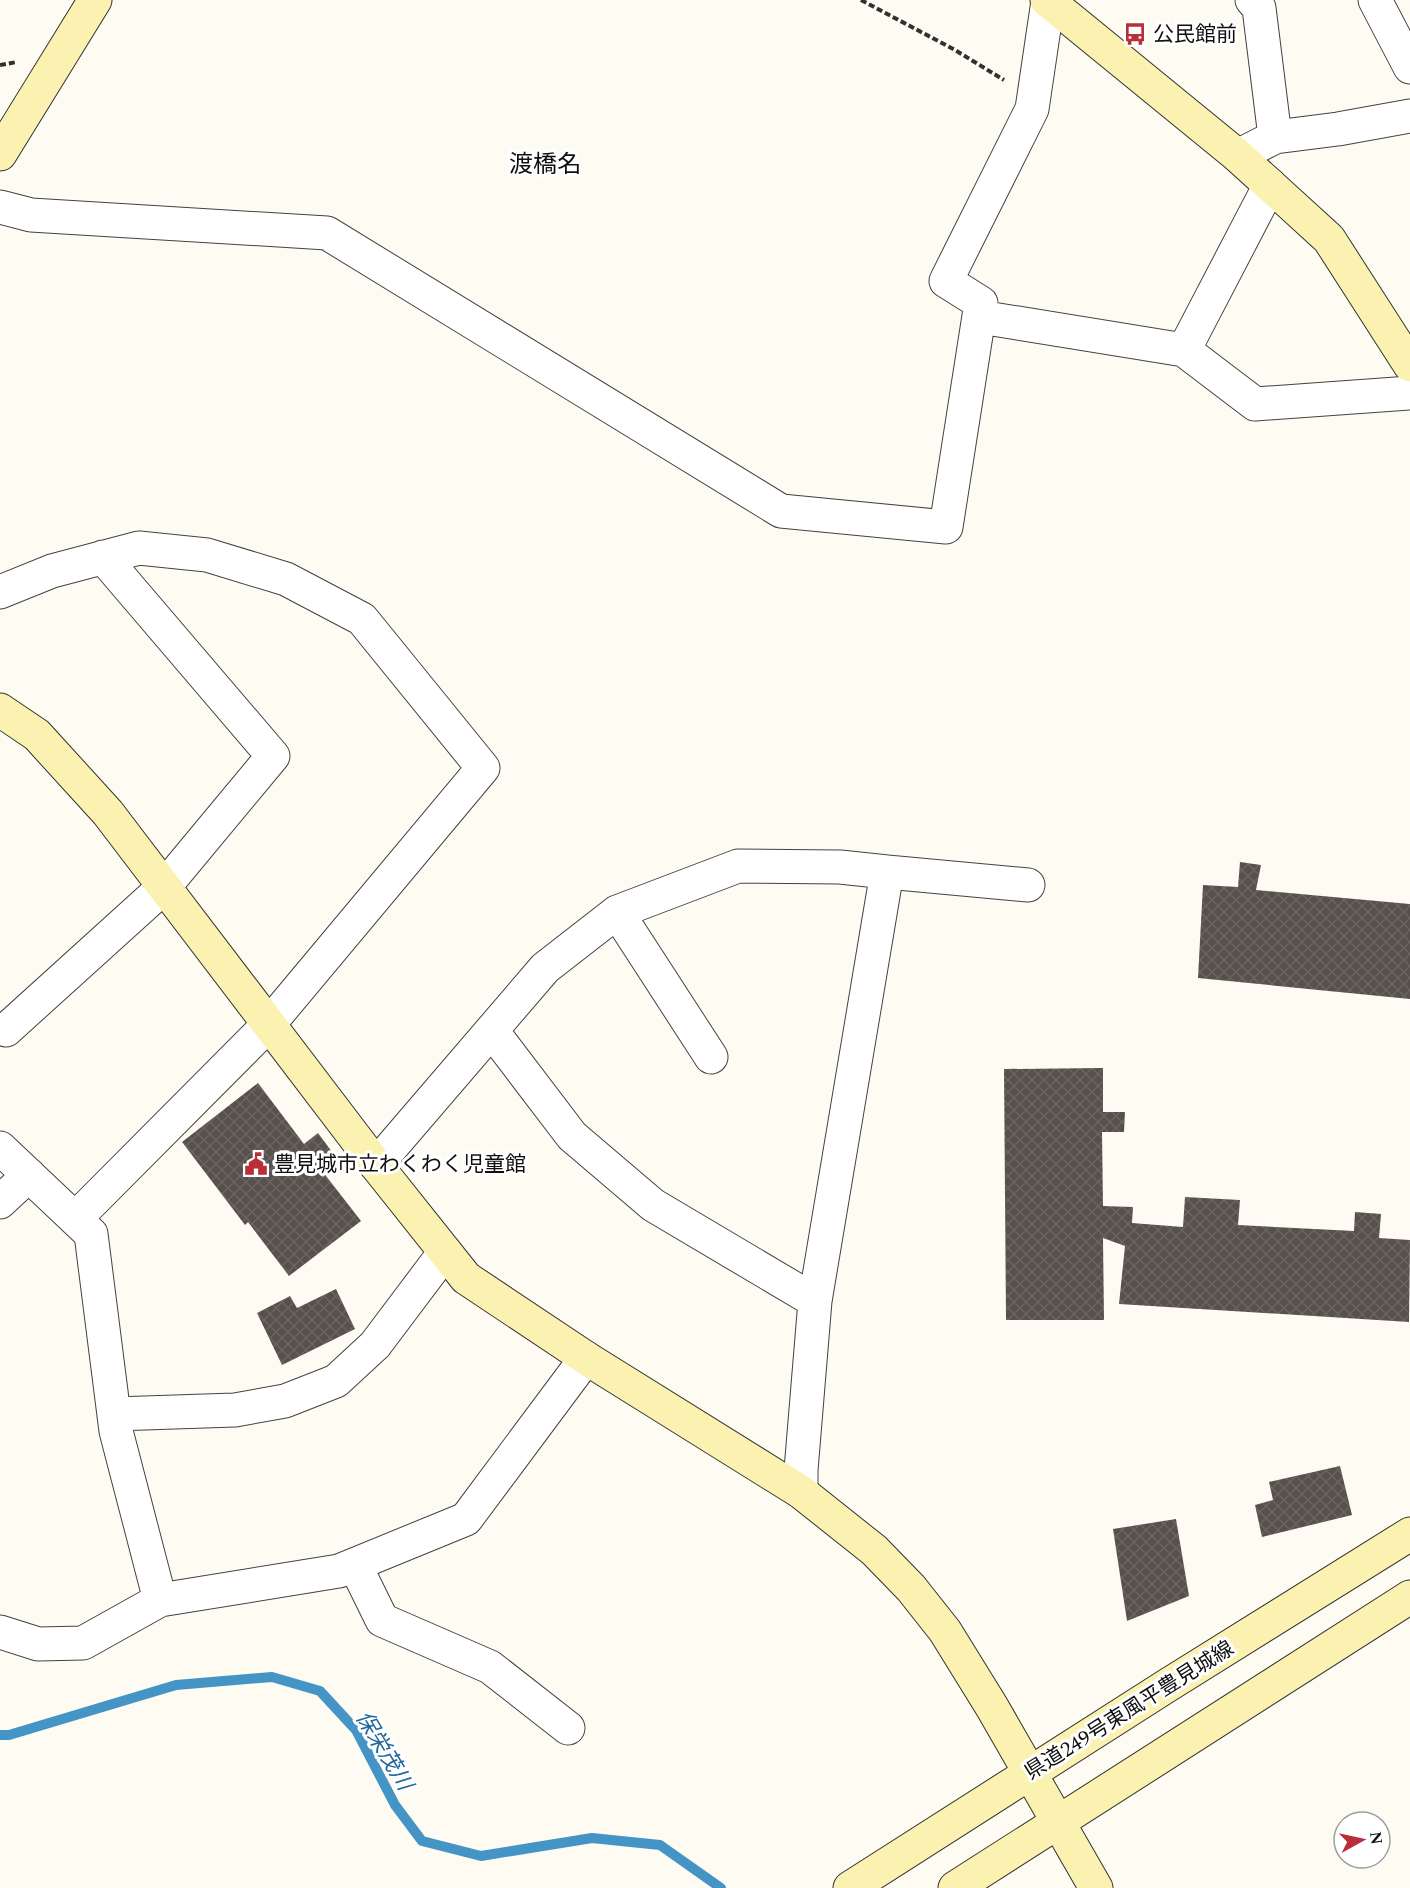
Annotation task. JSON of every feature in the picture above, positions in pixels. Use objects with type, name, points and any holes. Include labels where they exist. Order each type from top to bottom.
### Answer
[{"type":"street","points":[[0,154],[94,0]]},
{"type":"street","points":[[0,207],[31,215],[327,233],[781,511],[946,527],[981,303],[946,281],[1032,109],[1047,0]]},
{"type":"street","points":[[1047,0],[1238,156],[1329,239],[1410,365]]},
{"type":"street","points":[[1252,0],[1259,8],[1275,137]]},
{"type":"street","points":[[1375,0],[1410,67]]},
{"type":"street","points":[[1238,156],[1275,137],[1410,116]]},
{"type":"street","points":[[1184,350],[1270,185]]},
{"type":"street","points":[[980,317],[1184,350],[1255,404],[1410,393]]},
{"type":"street","points":[[0,592],[52,571],[139,548],[207,555],[286,579],[362,619],[483,768],[269,1024],[75,1220]]},
{"type":"street","points":[[6,1030],[165,886],[273,756],[103,557]]},
{"type":"street","points":[[0,710],[37,735],[108,813],[376,1165],[466,1278],[586,1358],[801,1492],[874,1550],[911,1588],[945,1631],[1096,1888]]},
{"type":"street","points":[[376,1165],[545,968],[617,912],[738,866],[840,867],[1028,885]]},
{"type":"street","points":[[801,1492],[815,1301],[887,872]]},
{"type":"street","points":[[617,912],[711,1057]]},
{"type":"street","points":[[492,1031],[572,1136],[654,1205],[815,1301]]},
{"type":"street","points":[[0,1148],[91,1234],[116,1431],[160,1600]]},
{"type":"street","points":[[0,1202],[29,1175]]},
{"type":"street","points":[[114,1414],[236,1410],[285,1401],[336,1381],[375,1345],[445,1252]]},
{"type":"street","points":[[0,1632],[38,1644],[83,1643],[160,1600],[339,1571],[466,1519],[586,1358]]},
{"type":"street","name":"県道249号東風平豊見城線","points":[[850,1888],[1410,1534]]},
{"type":"street","points":[[355,1565],[382,1620],[490,1666],[568,1728]]},
{"type":"street","points":[[955,1888],[1410,1596]]},
{"type":"path","points":[[861,0],[955,50],[1034,97]]},
{"type":"building","points":[[1240,862],[1261,865],[1256,890],[1410,904],[1410,999],[1198,978],[1203,885],[1238,887]]},
{"type":"building","points":[[1103,1068],[1103,1112],[1125,1112],[1124,1132],[1102,1132],[1103,1206],[1133,1207],[1132,1223],[1183,1227],[1185,1197],[1240,1200],[1238,1225],[1354,1231],[1355,1212],[1381,1214],[1379,1238],[1410,1240],[1409,1322],[1119,1304],[1125,1246],[1103,1238],[1104,1320],[1006,1320],[1004,1069]]},
{"type":"building","points":[[258,1083],[304,1144],[318,1133],[338,1160],[323,1172],[361,1221],[289,1276],[248,1222],[245,1225],[182,1142]]},
{"type":"building","points":[[336,1289],[355,1329],[282,1365],[257,1313],[290,1296],[297,1308]]},
{"type":"building","points":[[1340,1466],[1352,1515],[1262,1537],[1255,1505],[1273,1500],[1269,1482]]},
{"type":"building","points":[[1176,1519],[1189,1596],[1127,1621],[1113,1529]]},
{"type":"waterway","name":"保栄茂川","points":[[0,1735],[9,1735],[176,1685],[272,1677],[320,1691],[356,1730],[395,1805],[422,1841],[481,1856],[592,1838],[660,1845],[721,1888]]},
{"type":"place","name":"公民館前","points":[[1135,34]]},
{"type":"place","name":"豊見城市立わくわく児童館","points":[[256,1164]]},
{"type":"district","name":"渡橋名","points":[[545,164]]}]
